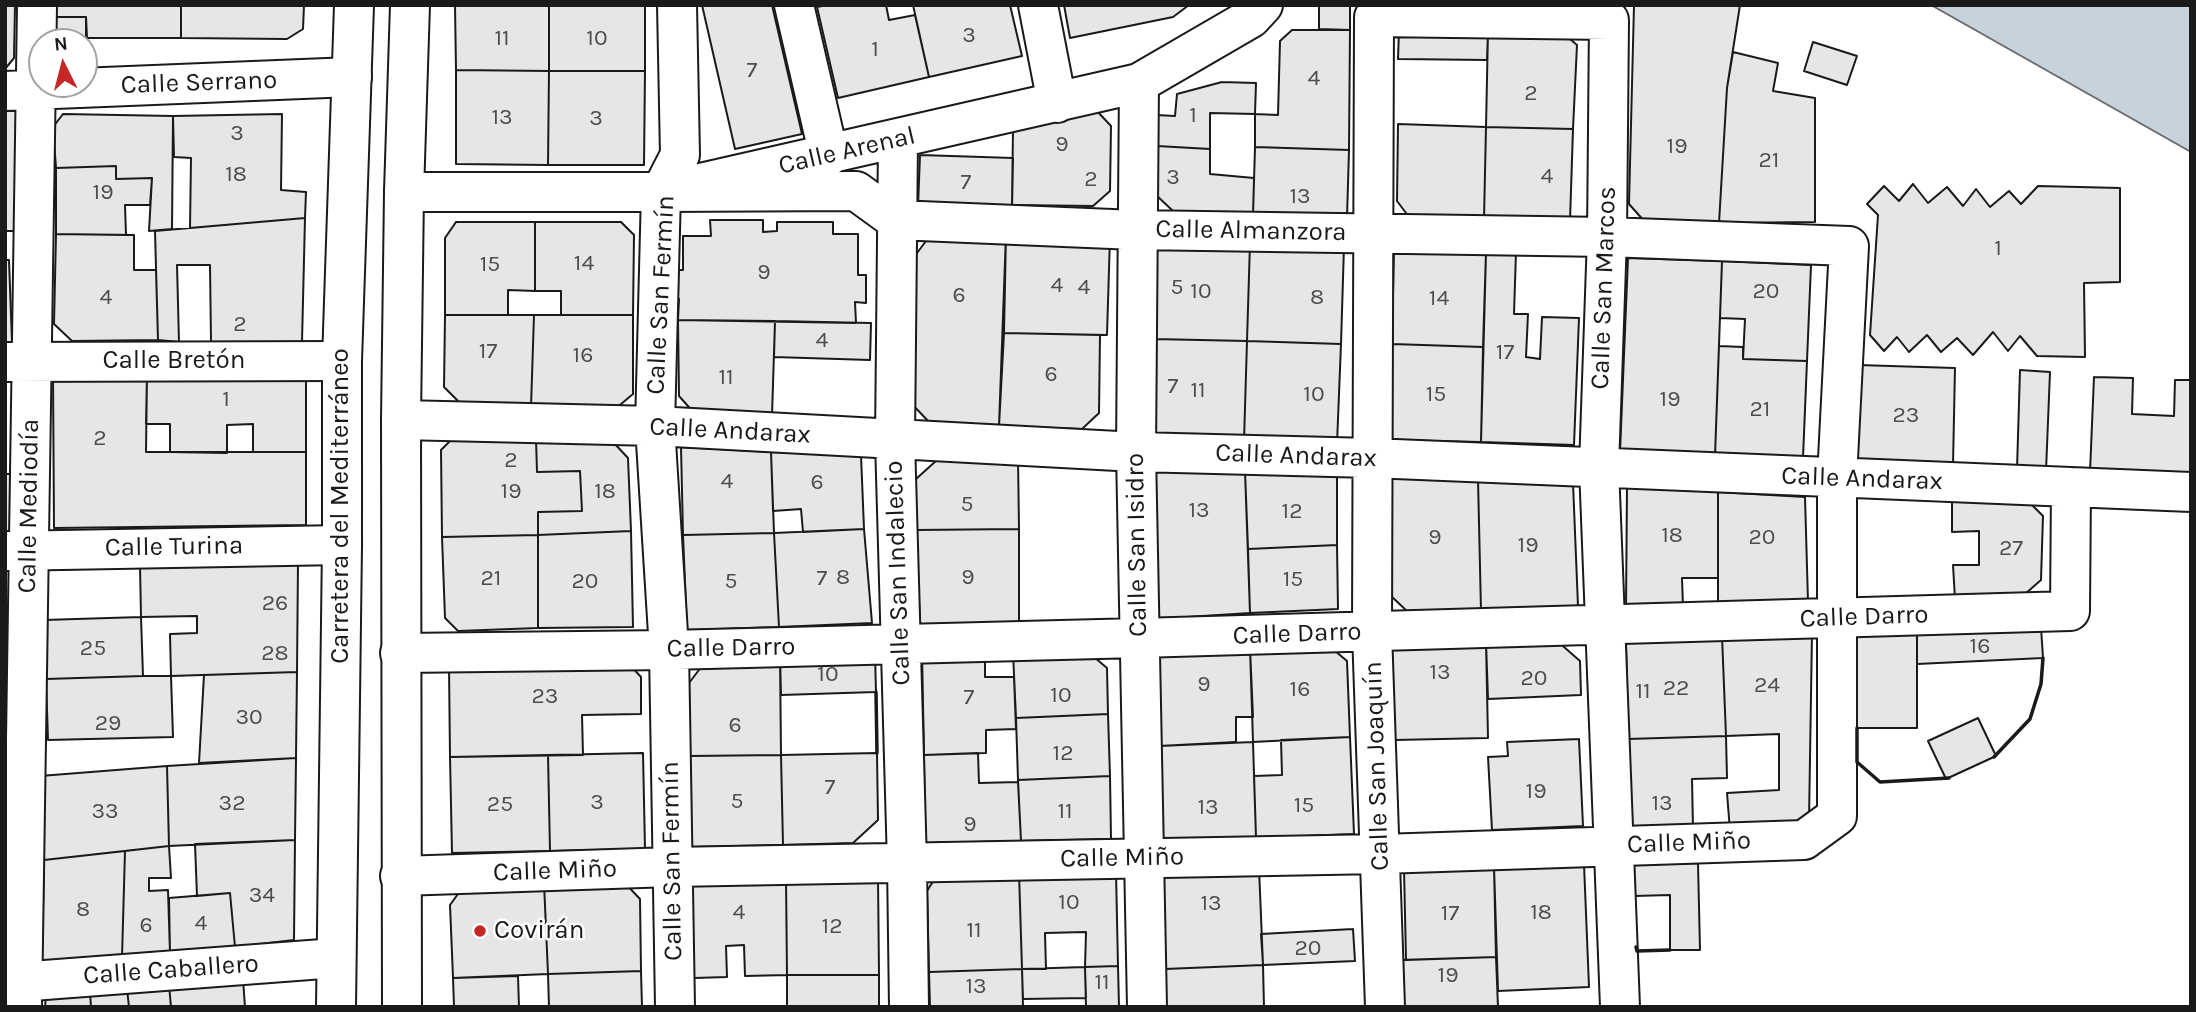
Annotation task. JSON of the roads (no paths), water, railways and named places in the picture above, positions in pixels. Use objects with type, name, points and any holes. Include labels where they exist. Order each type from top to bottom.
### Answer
[{"type":"main road","name":"Calle Mediodía","points":[[16,990],[15,699],[20,91],[37,5]]},
{"type":"main road","name":"Carretera del Mediterráneo","points":[[335,1007],[342,360],[354,5]]},
{"type":"main road","points":[[402,1007],[401,420],[410,5]]},
{"type":"main road","name":"Calle San Fermín","points":[[675,1007],[669,650],[655,426],[662,192],[680,155],[677,5]]},
{"type":"main road","points":[[794,5],[829,156]]},
{"type":"main road","points":[[1038,5],[1057,103]]},
{"type":"main road","name":"Calle Arenal","points":[[404,192],[662,192],[829,156],[1139,83],[1251,18],[1263,5]]},
{"type":"main road","name":"Calle San Marcos","points":[[1372,232],[1374,18],[1609,20],[1607,237],[1599,467],[1620,1007]]},
{"type":"main road","name":"Calle Serrano","points":[[20,91],[352,76]]},
{"type":"main road","name":"Calle San Isidro","points":[[1139,83],[1136,452],[1147,1007]]},
{"type":"main road","name":"Calle San Indalecio","points":[[898,139],[895,440],[909,1007]]},
{"type":"main road","points":[[662,192],[856,191],[896,220]]},
{"type":"main road","name":"Calle Almanzora","points":[[896,220],[1136,230],[1607,237],[1849,246],[1837,478]]},
{"type":"main road","name":"Calle San Joaquín","points":[[1372,232],[1373,632],[1385,1007]]},
{"type":"main road","name":"Calle Bretón","points":[[19,362],[342,360]]},
{"type":"main road","name":"Calle Andarax","points":[[401,420],[655,426],[1136,452],[1371,458],[2191,492]]},
{"type":"main road","points":[[1837,478],[1838,618]]},
{"type":"main road","name":"Calle Darro","points":[[400,653],[669,650],[2070,611],[2071,487]]},
{"type":"main road","name":"Calle Turina","points":[[17,550],[342,545]]},
{"type":"main road","name":"Calle Miño","points":[[400,876],[672,867],[1381,854],[1804,840],[1837,816],[1838,618]]},
{"type":"main road","name":"Calle Caballero","points":[[16,990],[336,958]]},
{"type":"place","name":"Covirán","points":[[480,931]]}]
